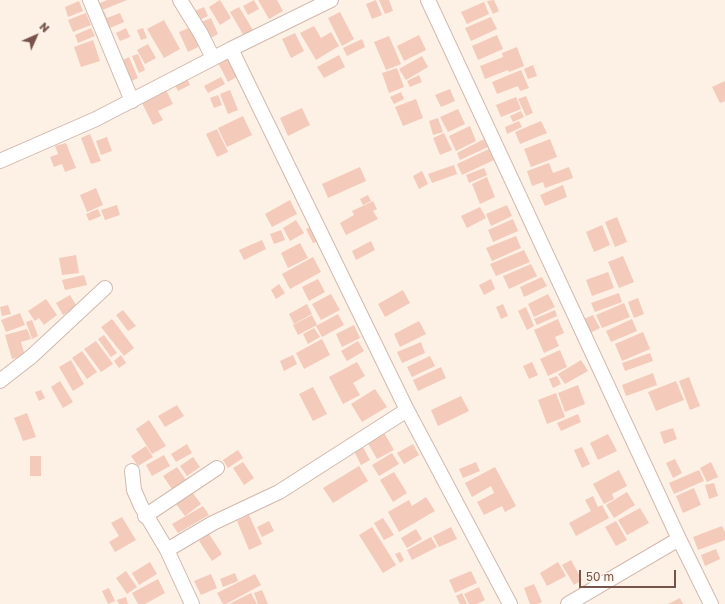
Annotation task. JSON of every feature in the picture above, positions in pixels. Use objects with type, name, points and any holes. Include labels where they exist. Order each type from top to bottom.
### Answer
[{"type":"street","points":[[90,0],[132,101]]},
{"type":"street","points":[[180,0],[201,34],[212,58]]},
{"type":"street","points":[[0,161],[96,119],[231,48],[331,0]]},
{"type":"street","points":[[428,0],[678,539],[711,604]]},
{"type":"street","points":[[231,48],[407,410],[510,604]]},
{"type":"street","points":[[0,381],[32,356],[105,288]]},
{"type":"street","points":[[167,550],[213,523],[280,492],[407,410]]},
{"type":"street","points":[[145,516],[217,468]]},
{"type":"street","points":[[132,471],[134,490],[145,516],[167,550],[192,604]]},
{"type":"street","points":[[568,604],[678,539]]},
{"type":"building","points":[[107,0],[127,0],[100,11],[98,4]]},
{"type":"building","points":[[220,0],[231,18],[220,25],[209,7]]},
{"type":"building","points":[[254,0],[259,9],[248,15],[243,6]]},
{"type":"building","points":[[258,0],[277,0],[283,11],[269,19]]},
{"type":"building","points":[[376,0],[382,15],[372,19],[366,4]]},
{"type":"building","points":[[379,0],[389,0],[393,11],[385,14]]},
{"type":"building","points":[[494,0],[499,11],[493,14],[487,1]]},
{"type":"building","points":[[79,1],[83,11],[68,17],[65,7]]},
{"type":"building","points":[[484,2],[489,14],[467,24],[461,12]]},
{"type":"building","points":[[204,7],[208,16],[199,20],[195,11]]},
{"type":"building","points":[[239,7],[253,30],[244,36],[230,12]]},
{"type":"building","points":[[104,11],[107,18],[120,13],[124,22],[103,31],[97,14]]},
{"type":"building","points":[[340,12],[354,39],[342,46],[328,18]]},
{"type":"building","points":[[86,13],[91,25],[73,32],[68,20]]},
{"type":"building","points":[[491,17],[497,29],[471,41],[465,28]]},
{"type":"building","points":[[211,18],[218,34],[207,40],[199,23]]},
{"type":"building","points":[[164,20],[180,49],[164,58],[147,29]]},
{"type":"building","points":[[314,26],[321,38],[331,32],[339,46],[316,60],[300,33]]},
{"type":"building","points":[[191,27],[200,46],[188,52],[179,32]]},
{"type":"building","points":[[91,28],[95,36],[78,43],[75,35]]},
{"type":"building","points":[[126,28],[130,37],[120,41],[116,33]]},
{"type":"building","points":[[143,28],[147,38],[141,40],[137,30]]},
{"type":"building","points":[[295,33],[304,51],[291,58],[282,39]]},
{"type":"building","points":[[419,35],[426,50],[404,61],[397,46]]},
{"type":"building","points":[[497,35],[503,49],[478,60],[472,46]]},
{"type":"building","points":[[389,36],[401,64],[386,70],[374,42]]},
{"type":"building","points":[[362,39],[365,47],[347,56],[343,48]]},
{"type":"building","points":[[93,40],[100,61],[81,67],[74,47]]},
{"type":"building","points":[[148,44],[156,58],[145,64],[137,50]]},
{"type":"building","points":[[517,47],[524,66],[509,72],[508,70],[485,79],[480,66],[503,57],[502,53]]},
{"type":"building","points":[[138,54],[145,70],[139,73],[132,56]]},
{"type":"building","points":[[339,55],[345,67],[324,78],[317,67]]},
{"type":"building","points":[[422,56],[428,67],[406,80],[399,69]]},
{"type":"building","points":[[129,57],[138,78],[129,82],[119,62]]},
{"type":"building","points":[[227,58],[238,76],[228,82],[218,63]]},
{"type":"building","points":[[533,65],[537,76],[528,79],[524,69]]},
{"type":"building","points":[[397,68],[404,87],[389,93],[382,73]]},
{"type":"building","points":[[521,70],[529,88],[520,91],[518,86],[497,94],[492,82]]},
{"type":"building","points":[[419,75],[422,82],[410,87],[407,81]]},
{"type":"building","points":[[186,76],[190,85],[178,91],[173,81]]},
{"type":"building","points":[[221,77],[225,84],[208,93],[204,86]]},
{"type":"building","points":[[725,81],[725,101],[720,103],[712,87]]},
{"type":"building","points":[[165,88],[173,104],[158,111],[163,120],[153,125],[141,101]]},
{"type":"building","points":[[450,89],[455,101],[441,107],[435,95]]},
{"type":"building","points":[[230,90],[238,110],[228,114],[220,94]]},
{"type":"building","points":[[401,92],[404,99],[394,104],[390,97]]},
{"type":"building","points":[[218,95],[222,105],[214,108],[210,98]]},
{"type":"building","points":[[526,96],[533,113],[526,116],[518,99]]},
{"type":"building","points":[[516,97],[521,109],[501,117],[496,105]]},
{"type":"building","points":[[416,99],[423,118],[403,126],[395,107]]},
{"type":"building","points":[[302,108],[310,125],[288,136],[280,118]]},
{"type":"building","points":[[458,109],[465,124],[448,132],[440,117]]},
{"type":"building","points":[[521,111],[524,117],[513,122],[510,116]]},
{"type":"building","points":[[243,116],[252,135],[227,147],[218,128]]},
{"type":"building","points":[[438,118],[443,132],[433,135],[429,121]]},
{"type":"building","points":[[519,121],[522,127],[507,134],[505,127]]},
{"type":"building","points":[[541,121],[547,133],[520,144],[515,132]]},
{"type":"building","points":[[470,126],[476,141],[456,151],[449,136]]},
{"type":"building","points":[[217,129],[228,152],[217,157],[206,134]]},
{"type":"building","points":[[444,133],[452,150],[440,155],[433,138]]},
{"type":"building","points":[[90,134],[101,161],[91,164],[81,138]]},
{"type":"building","points":[[107,137],[112,151],[101,155],[96,141]]},
{"type":"building","points":[[484,139],[488,147],[460,160],[457,153]]},
{"type":"building","points":[[550,139],[557,157],[531,167],[524,149]]},
{"type":"building","points":[[66,143],[76,168],[65,172],[62,164],[54,167],[50,157],[58,154],[55,146]]},
{"type":"building","points":[[489,149],[494,160],[462,175],[457,164]]},
{"type":"building","points":[[549,163],[553,173],[569,167],[573,178],[545,188],[543,182],[532,186],[527,171]]},
{"type":"building","points":[[454,165],[457,174],[432,183],[428,174]]},
{"type":"building","points":[[360,167],[366,181],[328,198],[322,184]]},
{"type":"building","points":[[484,168],[487,175],[469,183],[466,175]]},
{"type":"building","points":[[422,171],[428,184],[419,189],[413,176]]},
{"type":"building","points":[[487,177],[495,197],[480,204],[472,184]]},
{"type":"building","points":[[563,185],[567,197],[545,206],[540,195]]},
{"type":"building","points":[[96,188],[103,205],[87,212],[80,195]]},
{"type":"building","points":[[368,195],[371,201],[363,205],[360,199]]},
{"type":"building","points":[[290,200],[297,214],[272,227],[265,214]]},
{"type":"building","points":[[373,201],[377,209],[373,211],[378,219],[346,235],[340,223],[354,215],[352,211]]},
{"type":"building","points":[[117,205],[120,215],[105,220],[101,210]]},
{"type":"building","points":[[507,205],[512,216],[491,226],[486,214]]},
{"type":"building","points":[[480,207],[486,218],[467,228],[461,216]]},
{"type":"building","points":[[98,209],[101,216],[89,221],[86,214]]},
{"type":"building","points":[[617,217],[627,242],[615,247],[605,222]]},
{"type":"building","points":[[513,219],[518,231],[493,242],[488,230]]},
{"type":"building","points":[[296,220],[304,233],[290,241],[283,228]]},
{"type":"building","points":[[602,225],[610,245],[594,252],[586,232]]},
{"type":"building","points":[[313,226],[321,240],[313,243],[306,229]]},
{"type":"building","points":[[281,230],[285,240],[274,244],[270,234]]},
{"type":"building","points":[[516,236],[521,248],[492,261],[486,248]]},
{"type":"building","points":[[262,240],[266,249],[244,260],[239,250]]},
{"type":"building","points":[[371,241],[375,250],[356,260],[352,251]]},
{"type":"building","points":[[300,243],[308,258],[288,268],[281,253]]},
{"type":"building","points":[[524,250],[530,262],[496,276],[490,264]]},
{"type":"building","points":[[76,255],[79,273],[62,275],[59,258]]},
{"type":"building","points":[[623,256],[634,282],[619,288],[608,262]]},
{"type":"building","points":[[313,257],[321,272],[290,289],[282,274]]},
{"type":"building","points":[[531,264],[537,276],[509,289],[503,276]]},
{"type":"building","points":[[608,272],[614,288],[592,296],[586,280]]},
{"type":"building","points":[[84,275],[87,285],[65,290],[62,280]]},
{"type":"building","points":[[542,277],[547,286],[524,297],[520,287]]},
{"type":"building","points":[[318,279],[325,292],[309,301],[302,287]]},
{"type":"building","points":[[491,279],[495,289],[484,295],[479,285]]},
{"type":"building","points":[[279,284],[285,293],[276,299],[271,290]]},
{"type":"building","points":[[403,290],[410,303],[385,317],[378,304]]},
{"type":"building","points":[[619,293],[622,302],[595,312],[591,303]]},
{"type":"building","points":[[331,294],[340,310],[321,320],[312,304]]},
{"type":"building","points":[[548,294],[555,307],[534,317],[528,304]]},
{"type":"building","points":[[70,295],[77,307],[63,315],[56,303]]},
{"type":"building","points":[[638,298],[644,314],[634,318],[628,302]]},
{"type":"building","points":[[46,299],[57,315],[44,325],[39,318],[35,321],[28,311]]},
{"type":"building","points":[[624,303],[630,317],[602,328],[596,315]]},
{"type":"building","points":[[307,304],[312,314],[294,324],[289,314]]},
{"type":"building","points":[[503,304],[508,316],[501,319],[496,307]]},
{"type":"building","points":[[8,305],[11,314],[2,316],[0,307]]},
{"type":"building","points":[[526,307],[534,326],[527,330],[518,311]]},
{"type":"building","points":[[123,310],[136,326],[128,331],[116,315]]},
{"type":"building","points":[[555,310],[557,316],[537,325],[534,319]]},
{"type":"building","points":[[20,313],[25,325],[6,332],[1,320]]},
{"type":"building","points":[[338,314],[344,325],[322,337],[316,326]]},
{"type":"building","points":[[312,315],[317,325],[298,335],[293,325]]},
{"type":"building","points":[[593,315],[600,328],[590,333],[584,319]]},
{"type":"building","points":[[112,319],[134,348],[124,356],[101,327]]},
{"type":"building","points":[[558,319],[564,333],[555,337],[559,346],[544,353],[534,330]]},
{"type":"building","points":[[632,319],[637,331],[611,342],[606,331]]},
{"type":"building","points":[[32,320],[38,336],[32,339],[26,322]]},
{"type":"building","points":[[419,321],[426,334],[400,347],[394,334]]},
{"type":"building","points":[[354,325],[360,338],[342,347],[336,334]]},
{"type":"building","points":[[314,328],[320,337],[308,344],[303,334]]},
{"type":"building","points":[[27,329],[31,339],[21,342],[25,356],[12,359],[5,335]]},
{"type":"building","points":[[643,332],[650,349],[622,361],[615,344]]},
{"type":"building","points":[[104,335],[117,353],[111,357],[98,339]]},
{"type":"building","points":[[322,339],[330,355],[304,369],[296,353]]},
{"type":"building","points":[[96,341],[113,364],[101,372],[84,349]]},
{"type":"building","points":[[358,341],[364,351],[347,361],[341,351]]},
{"type":"building","points":[[421,342],[425,353],[402,363],[397,352]]},
{"type":"building","points":[[560,350],[567,367],[548,376],[540,359]]},
{"type":"building","points":[[82,351],[97,372],[87,379],[72,358]]},
{"type":"building","points":[[650,353],[653,361],[625,371],[622,363]]},
{"type":"building","points":[[121,355],[126,363],[119,368],[114,361]]},
{"type":"building","points":[[293,355],[297,364],[284,371],[280,361]]},
{"type":"building","points":[[430,356],[435,366],[412,377],[407,367]]},
{"type":"building","points":[[71,360],[84,384],[73,391],[59,367]]},
{"type":"building","points":[[581,360],[588,371],[565,384],[558,374]]},
{"type":"building","points":[[357,362],[365,376],[353,383],[360,395],[343,404],[329,377]]},
{"type":"building","points":[[532,362],[538,375],[529,379],[523,366]]},
{"type":"building","points":[[441,367],[446,378],[418,391],[413,380]]},
{"type":"building","points":[[653,373],[657,385],[626,396],[622,385]]},
{"type":"building","points":[[557,376],[561,384],[553,388],[549,379]]},
{"type":"building","points":[[689,377],[700,406],[690,410],[679,381]]},
{"type":"building","points":[[60,381],[73,402],[63,408],[51,387]]},
{"type":"building","points":[[676,381],[684,400],[656,411],[648,392]]},
{"type":"building","points":[[578,385],[585,404],[565,412],[558,393]]},
{"type":"building","points":[[313,387],[327,414],[313,421],[299,394]]},
{"type":"building","points":[[375,389],[387,407],[362,422],[351,404]]},
{"type":"building","points":[[41,390],[45,398],[39,401],[35,392]]},
{"type":"building","points":[[556,393],[565,417],[547,424],[538,400]]},
{"type":"building","points":[[461,396],[469,411],[438,426],[431,410]]},
{"type":"building","points":[[177,405],[184,416],[165,427],[158,416]]},
{"type":"building","points":[[27,413],[36,437],[23,441],[14,418]]},
{"type":"building","points":[[578,414],[581,422],[561,431],[557,423]]},
{"type":"building","points":[[149,420],[166,446],[152,454],[136,429]]},
{"type":"building","points":[[673,428],[677,439],[664,444],[660,432]]},
{"type":"building","points":[[383,431],[394,450],[377,459],[366,440]]},
{"type":"building","points":[[608,434],[617,451],[598,460],[590,443]]},
{"type":"building","points":[[187,444],[192,453],[176,462],[171,454]]},
{"type":"building","points":[[413,444],[419,455],[404,464],[397,453]]},
{"type":"building","points":[[146,446],[153,457],[138,466],[131,456]]},
{"type":"building","points":[[363,447],[370,460],[361,465],[354,451]]},
{"type":"building","points":[[582,447],[590,464],[582,468],[574,450]]},
{"type":"building","points":[[238,450],[243,458],[228,468],[223,460]]},
{"type":"building","points":[[392,453],[399,464],[379,476],[372,465]]},
{"type":"building","points":[[164,455],[170,466],[152,476],[146,465]]},
{"type":"building","points":[[30,456],[41,456],[41,476],[30,476]]},
{"type":"building","points":[[193,457],[200,467],[187,476],[180,466]]},
{"type":"building","points":[[675,459],[682,473],[673,478],[666,463]]},
{"type":"building","points":[[243,462],[254,478],[244,485],[233,468]]},
{"type":"building","points":[[476,462],[480,471],[463,478],[459,469]]},
{"type":"building","points":[[711,462],[718,477],[707,482],[700,468]]},
{"type":"building","points":[[359,466],[368,481],[333,503],[323,488]]},
{"type":"building","points":[[177,467],[188,483],[174,492],[163,476]]},
{"type":"building","points":[[495,467],[516,506],[505,512],[502,506],[484,515],[477,502],[494,493],[491,486],[472,497],[465,483]]},
{"type":"building","points":[[619,470],[627,486],[612,494],[614,499],[604,504],[593,484]]},
{"type":"building","points":[[699,470],[704,481],[674,494],[669,483]]},
{"type":"building","points":[[394,472],[407,493],[393,502],[380,480]]},
{"type":"building","points":[[714,483],[718,496],[709,499],[705,485]]},
{"type":"building","points":[[189,488],[201,504],[185,516],[173,500]]},
{"type":"building","points":[[694,488],[701,505],[683,513],[676,496]]},
{"type":"building","points":[[627,492],[635,505],[614,518],[606,505]]},
{"type":"building","points":[[593,496],[598,507],[602,505],[609,518],[576,536],[569,523],[591,511],[585,500]]},
{"type":"building","points":[[426,497],[435,511],[399,532],[388,512],[409,500],[412,506]]},
{"type":"building","points":[[203,506],[209,515],[178,533],[172,524]]},
{"type":"building","points":[[640,508],[649,523],[627,535],[618,520]]},
{"type":"building","points":[[249,515],[262,544],[249,550],[237,521]]},
{"type":"building","points":[[122,517],[136,540],[115,552],[109,542],[119,536],[111,523]]},
{"type":"building","points":[[383,518],[394,535],[384,540],[374,523]]},
{"type":"building","points":[[269,521],[274,531],[262,537],[257,527]]},
{"type":"building","points":[[616,521],[627,540],[616,546],[605,527]]},
{"type":"building","points":[[722,526],[725,532],[725,540],[698,550],[693,537]]},
{"type":"building","points":[[372,527],[396,565],[383,573],[359,535]]},
{"type":"building","points":[[451,527],[457,539],[439,547],[433,536]]},
{"type":"building","points":[[416,529],[422,539],[407,548],[401,538]]},
{"type":"building","points":[[209,534],[222,554],[212,561],[199,541]]},
{"type":"building","points":[[431,537],[437,547],[412,560],[407,550]]},
{"type":"building","points":[[716,549],[720,559],[705,566],[701,555]]},
{"type":"building","points":[[400,552],[404,560],[400,563],[395,554]]},
{"type":"building","points":[[571,560],[582,580],[574,585],[562,565]]},
{"type":"building","points":[[150,562],[157,574],[139,585],[132,573]]},
{"type":"building","points":[[558,562],[566,576],[547,586],[540,573]]},
{"type":"building","points":[[126,571],[137,587],[127,594],[116,578]]},
{"type":"building","points":[[471,571],[477,583],[455,593],[449,580]]},
{"type":"building","points":[[235,573],[238,581],[223,587],[220,579]]},
{"type":"building","points":[[211,574],[217,588],[201,595],[194,581]]},
{"type":"building","points":[[255,574],[261,585],[226,604],[223,604],[217,593]]},
{"type":"building","points":[[158,579],[165,593],[145,604],[138,604],[132,593]]},
{"type":"building","points":[[534,584],[542,602],[538,604],[530,604],[524,588]]},
{"type":"building","points":[[479,587],[485,600],[477,604],[469,604],[464,594]]},
{"type":"building","points":[[109,588],[115,601],[108,604],[102,591]]},
{"type":"building","points":[[262,590],[268,604],[258,604],[254,593]]},
{"type":"building","points":[[251,593],[257,604],[229,604]]},
{"type":"building","points":[[462,593],[467,604],[460,604],[456,596]]},
{"type":"building","points":[[126,597],[128,604],[119,604],[117,600]]},
{"type":"building","points":[[680,598],[683,604],[668,604]]}]
